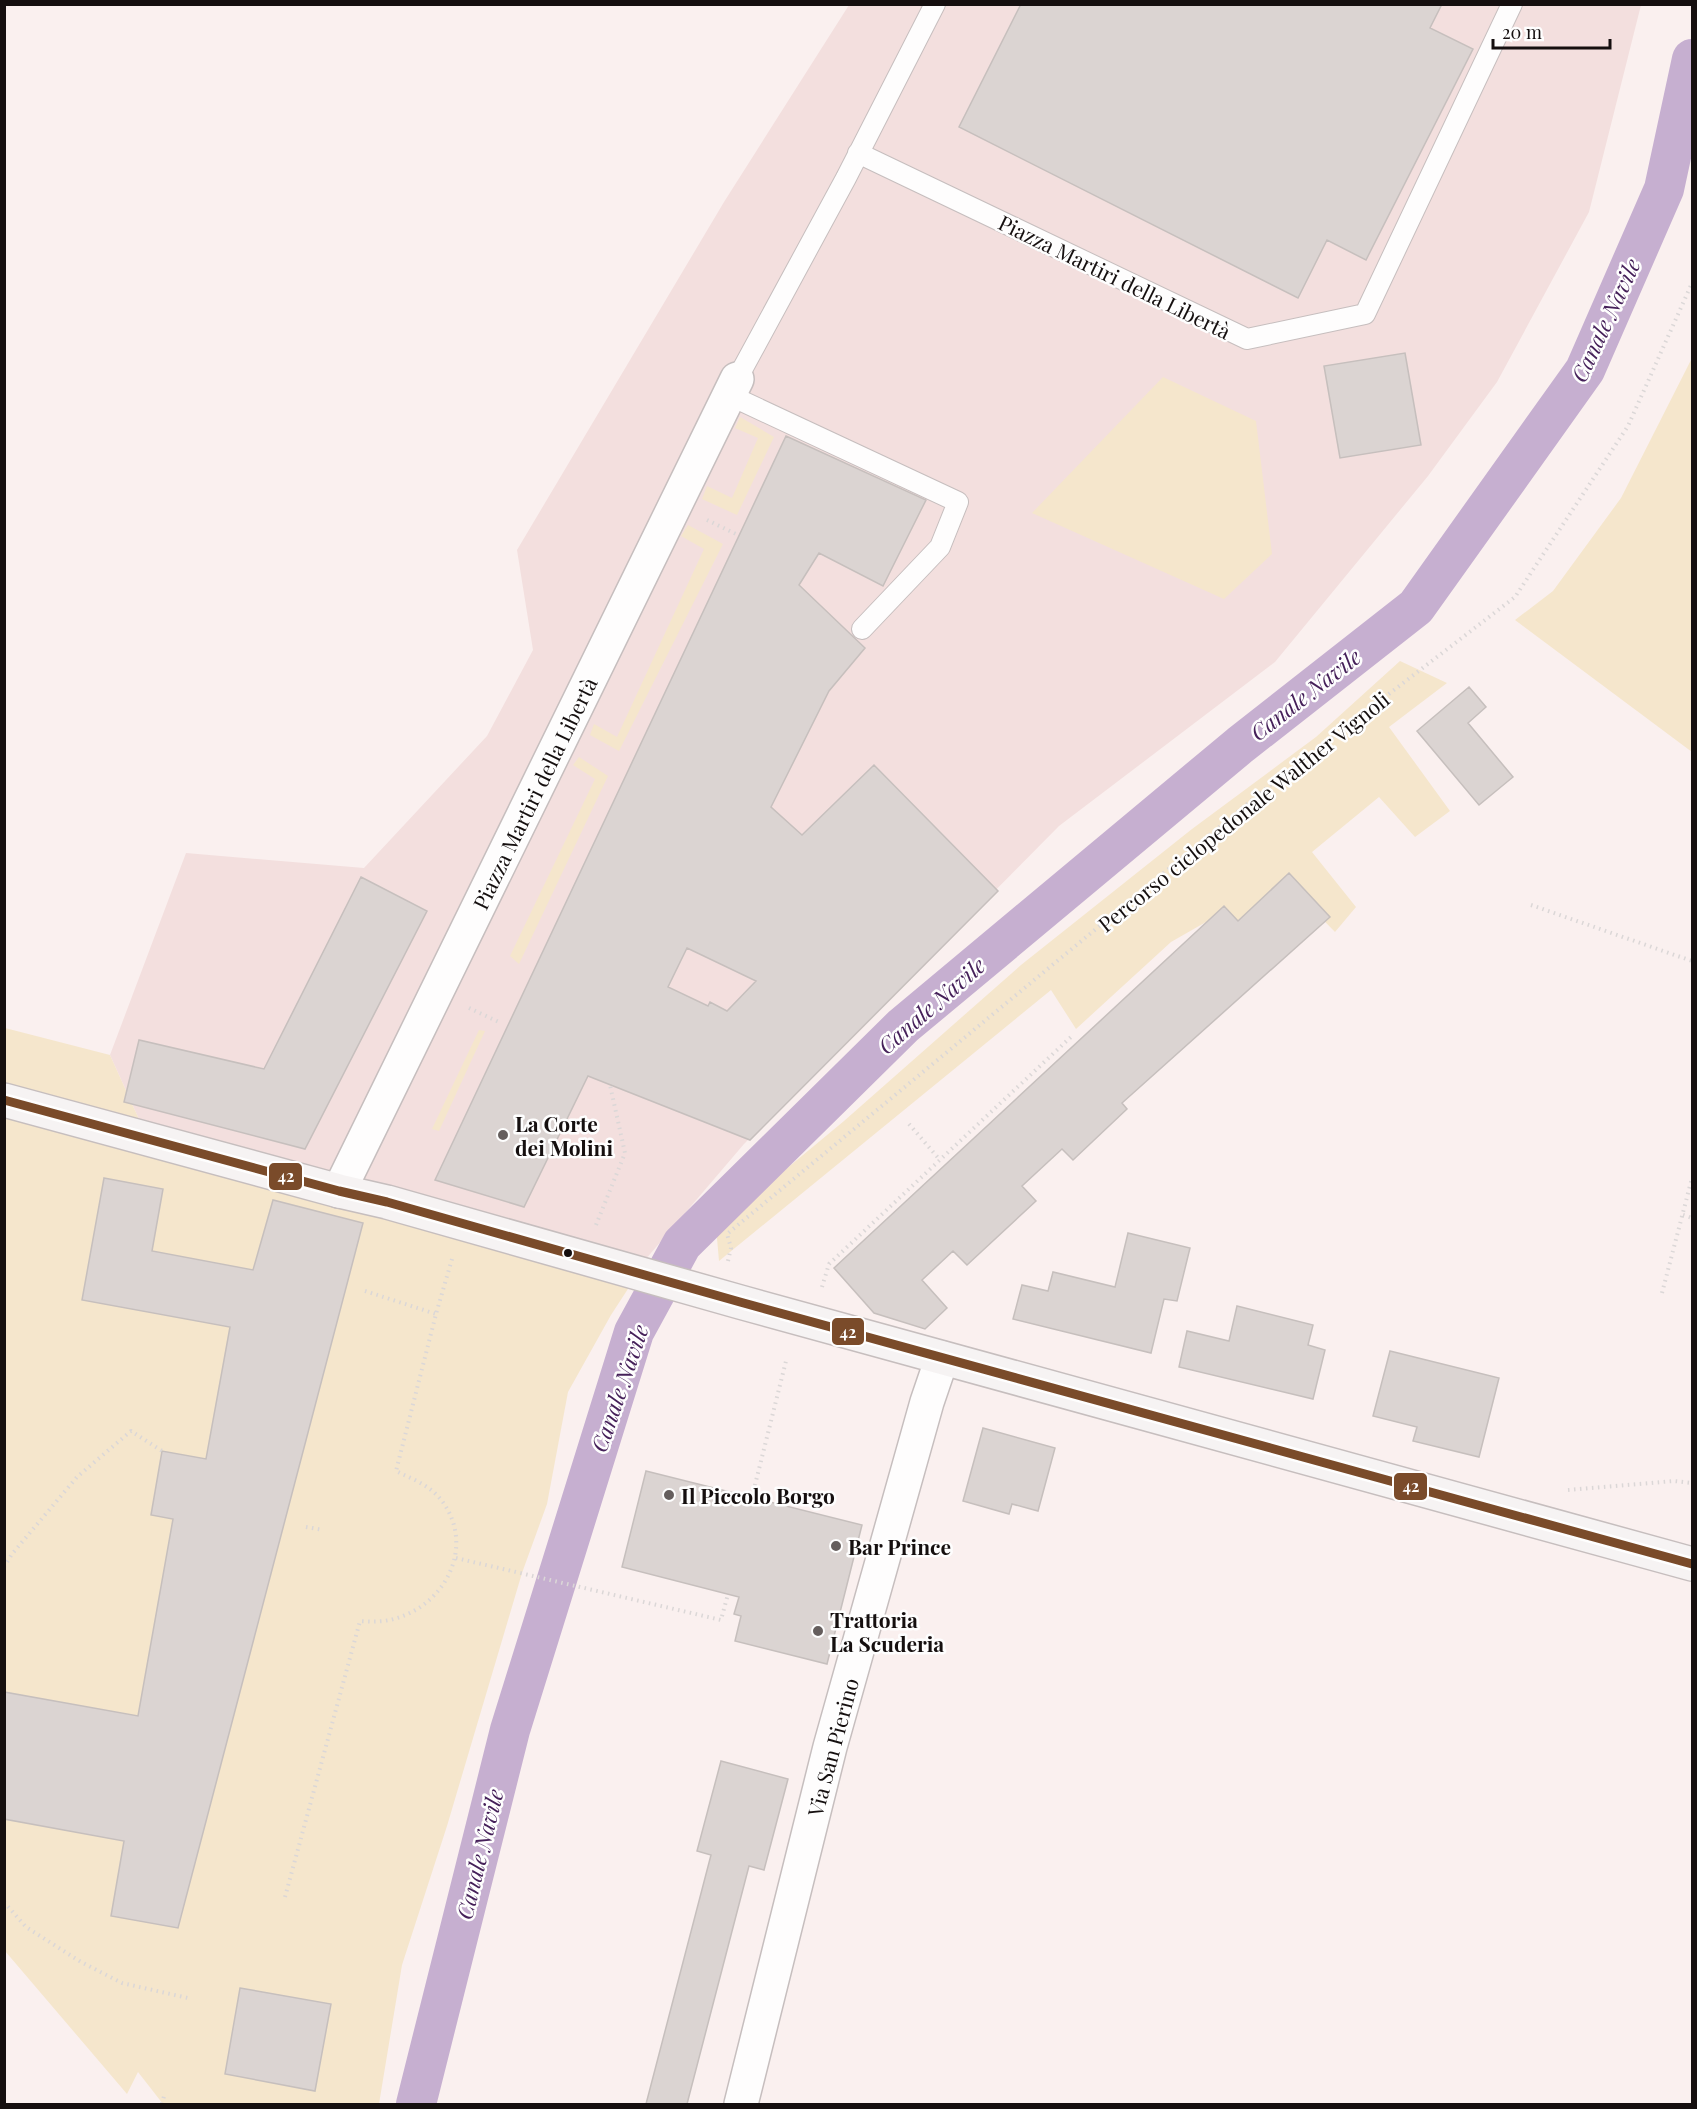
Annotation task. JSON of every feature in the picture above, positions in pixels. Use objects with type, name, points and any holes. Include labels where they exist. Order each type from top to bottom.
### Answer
[{"type":"street","name":"Piazza Martiri della Libertà","points":[[339,1191],[733,387]]},
{"type":"street","points":[[4,1100],[387,1202],[713,1295],[1692,1564]]},
{"type":"street","name":"Via San Pierino","points":[[741,2104],[830,1747],[927,1402],[942,1358]]},
{"type":"lane","name":"Piazza Martiri della Libertà","points":[[733,387],[935,4]]},
{"type":"lane","name":"Piazza Martiri della Libertà","points":[[858,153],[1247,339],[1365,314],[1512,4]]},
{"type":"lane","points":[[733,387],[958,502],[940,547],[862,629]]},
{"type":"path","name":"Percorso ciclopedonale Walther Vignoli","points":[[727,1264],[731,1248],[727,1234],[1264,790],[1515,597],[1628,426],[1692,283]]},
{"type":"path","points":[[1531,904],[1692,961]]},
{"type":"path","points":[[818,1298],[829,1264],[1073,1035]]},
{"type":"path","points":[[592,1235],[625,1153],[610,1085]]},
{"type":"path","points":[[909,1124],[940,1160]]},
{"type":"path","points":[[1662,1293],[1692,1178]]},
{"type":"path","points":[[1683,1215],[1692,1218]]},
{"type":"path","points":[[285,1897],[360,1621],[386,1621],[398,1618],[427,1602],[448,1576],[456,1558],[452,1519],[441,1500],[424,1484],[396,1471],[435,1314],[449,1270]]},
{"type":"path","points":[[365,1291],[435,1314]]},
{"type":"path","points":[[752,1497],[786,1361]]},
{"type":"path","points":[[4,1566],[77,1477],[131,1431],[162,1451]]},
{"type":"path","points":[[1567,1490],[1674,1481],[1692,1483]]},
{"type":"path","points":[[306,1527],[323,1530]]},
{"type":"path","points":[[456,1558],[477,1565],[522,1573],[721,1620],[728,1594]]},
{"type":"path","points":[[4,1902],[26,1927],[81,1962],[122,1983],[188,1998]]},
{"type":"path","points":[[162,2104],[164,2096]]},
{"type":"shaded area","points":[[849,5],[1641,5],[1589,212],[1497,382],[1428,476],[1275,662],[1059,826],[744,1144],[645,1260],[147,1137],[110,1055],[186,853],[364,868],[487,736],[533,650],[517,550],[724,202]]},
{"type":"shaded area","points":[[1692,358],[1692,752],[1515,620],[1553,591],[1621,498]]},
{"type":"shaded area","points":[[1163,377],[1256,421],[1272,554],[1224,599],[1032,513]]},
{"type":"shaded area","points":[[740,417],[774,437],[737,515],[702,499],[707,486],[732,498],[758,438],[735,428]]},
{"type":"shaded area","points":[[688,525],[723,544],[619,751],[590,735],[594,724],[617,737],[704,549],[681,536]]},
{"type":"shaded area","points":[[1400,661],[1447,683],[1389,727],[1450,811],[1415,837],[1379,797],[1312,852],[1356,907],[1335,932],[1287,883],[1235,929],[1220,914],[1171,942],[1076,1029],[1051,990],[719,1261],[716,1227],[844,1121],[1021,965],[1192,829],[1316,737]]},
{"type":"shaded area","points":[[579,757],[608,776],[519,964],[510,956],[595,779],[573,765]]},
{"type":"shaded area","points":[[5,1028],[110,1055],[147,1137],[637,1275],[611,1315],[568,1392],[547,1504],[522,1573],[447,1826],[402,1965],[379,2104],[163,2104],[138,2072],[127,2094],[5,1951]]},
{"type":"shaded area","points":[[479,1030],[485,1031],[439,1131],[432,1129]]},
{"type":"building","points":[[1021,4],[1442,4],[1430,28],[1473,49],[1366,260],[1327,240],[1298,298],[959,127]]},
{"type":"building","points":[[1405,353],[1421,445],[1340,458],[1324,366]]},
{"type":"building","points":[[786,436],[926,500],[883,586],[819,553],[799,585],[865,648],[829,691],[771,807],[802,835],[874,765],[998,891],[750,1140],[588,1076],[524,1207],[435,1180]],"holes":[[[687,948],[756,981],[727,1011],[710,1002],[708,1006],[668,987]]]},
{"type":"building","points":[[1469,687],[1486,707],[1468,723],[1513,777],[1479,805],[1417,731]]},
{"type":"building","points":[[1289,873],[1330,917],[1122,1103],[1127,1109],[1073,1160],[1062,1149],[1022,1186],[1036,1201],[967,1265],[953,1251],[922,1280],[947,1308],[925,1329],[874,1313],[834,1268],[1224,906],[1238,921]]},
{"type":"building","points":[[361,877],[427,911],[305,1149],[124,1102],[139,1040],[264,1069]]},
{"type":"building","points":[[104,1178],[163,1189],[152,1251],[253,1270],[273,1200],[363,1223],[178,1928],[111,1916],[124,1841],[4,1819],[4,1692],[138,1716],[173,1519],[151,1515],[162,1451],[206,1459],[230,1327],[82,1300]]},
{"type":"building","points":[[1128,1233],[1190,1248],[1177,1301],[1164,1299],[1151,1353],[1013,1319],[1022,1285],[1048,1291],[1053,1272],[1115,1287]]},
{"type":"building","points":[[1237,1306],[1313,1325],[1308,1345],[1325,1350],[1313,1399],[1179,1367],[1187,1331],[1229,1341]]},
{"type":"building","points":[[1390,1351],[1499,1378],[1479,1457],[1413,1441],[1417,1427],[1373,1416]]},
{"type":"building","points":[[983,1428],[1055,1448],[1038,1511],[1012,1504],[1009,1514],[963,1501]]},
{"type":"building","points":[[646,1471],[862,1525],[827,1664],[735,1641],[741,1616],[734,1614],[739,1597],[622,1567]]},
{"type":"building","points":[[721,1761],[788,1779],[764,1870],[749,1866],[687,2104],[646,2104],[711,1855],[697,1851]]},
{"type":"building","points":[[240,1988],[331,2004],[315,2091],[225,2074]]},
{"type":"waterway","name":"Canale Navile","points":[[416,2104],[510,1730],[634,1332],[682,1244],[903,1026],[1240,745],[1416,607],[1585,370],[1664,189],[1692,59]]},
{"type":"transit line","name":"42","points":[[4,1100],[387,1202],[740,1302],[1692,1564]]},
{"type":"place","name":"La Corte dei Molini","points":[[503,1135]]},
{"type":"place","name":"Il Piccolo Borgo","points":[[669,1495]]},
{"type":"place","name":"Bar Prince","points":[[836,1546]]},
{"type":"place","name":"Trattoria La Scuderia","points":[[818,1631]]}]
